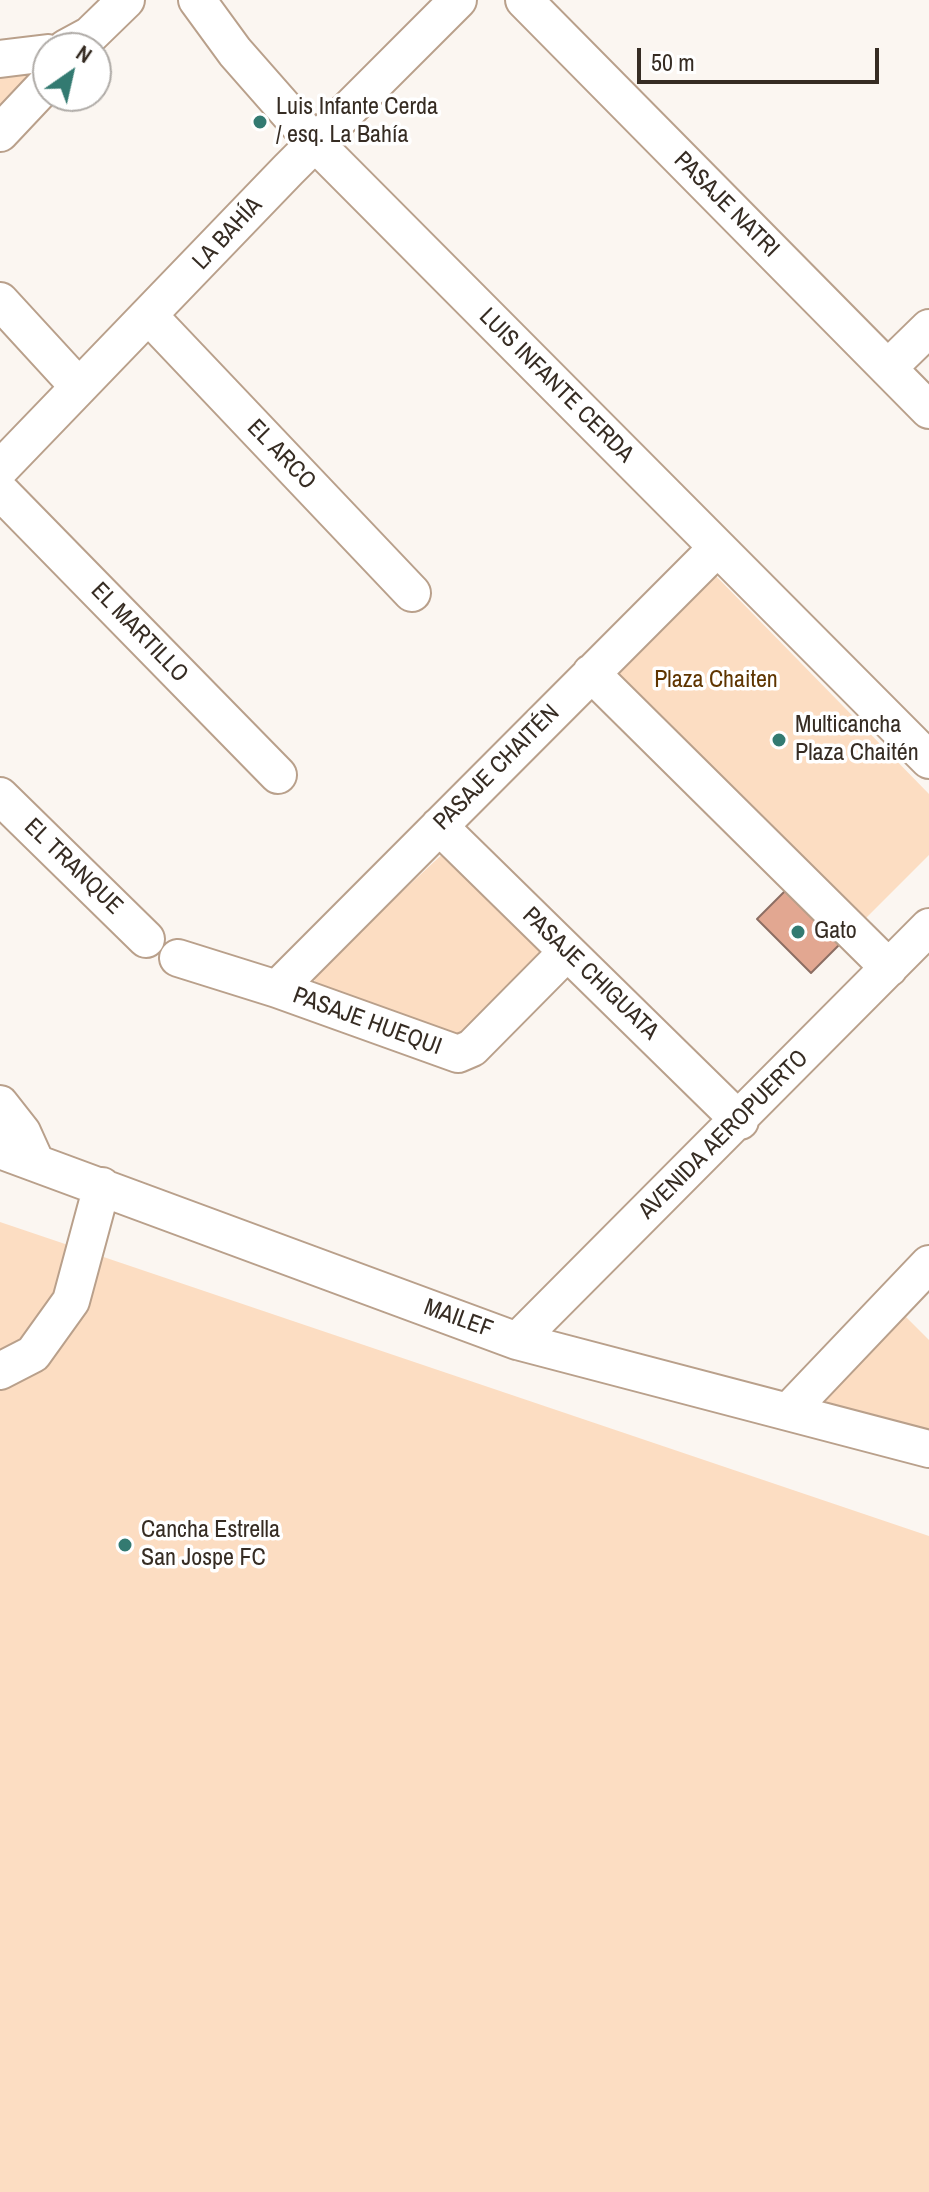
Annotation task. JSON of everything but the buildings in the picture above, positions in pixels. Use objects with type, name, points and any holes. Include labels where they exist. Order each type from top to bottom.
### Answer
[{"type":"street","name":"LUIS INFANTE CERDA","points":[[197,0],[235,52],[315,143],[929,760]]},
{"type":"street","name":"LA BAHÍA","points":[[0,469],[458,0]]},
{"type":"street","name":"PASAJE NATRI","points":[[524,0],[929,410]]},
{"type":"street","points":[[87,32],[113,12]]},
{"type":"street","points":[[0,59],[32,55]]},
{"type":"street","points":[[0,133],[32,99]]},
{"type":"street","points":[[0,301],[79,387]]},
{"type":"street","name":"EL ARCO","points":[[150,317],[412,593]]},
{"type":"street","points":[[888,368],[929,328]]},
{"type":"street","name":"EL MARTILLO","points":[[0,491],[278,775]]},
{"type":"street","name":"PASAJE CHAITÉN","points":[[277,989],[717,548]]},
{"type":"street","points":[[591,673],[889,968]]},
{"type":"street","name":"EL TRANQUE","points":[[0,796],[146,939]]},
{"type":"street","name":"PASAJE CHIGUATA","points":[[439,826],[740,1121]]},
{"type":"street","name":"AVENIDA AEROPUERTO","points":[[517,1341],[740,1121],[929,927]]},
{"type":"street","name":"PASAJE HUEQUI","points":[[178,958],[277,989],[458,1054],[472,1048],[567,952]]},
{"type":"street","points":[[0,1104],[22,1132],[36,1163]]},
{"type":"street","name":"MAILEF","points":[[0,1150],[517,1341],[929,1449]]},
{"type":"street","points":[[0,1371],[33,1354],[71,1301],[102,1186]]},
{"type":"street","points":[[789,1411],[929,1264]]},
{"type":"green space","points":[[32,71],[32,83],[0,116],[0,76]]},
{"type":"green space","name":"Plaza Chaiten","points":[[713,573],[929,794],[929,855],[861,923],[609,680]]},
{"type":"green space","points":[[450,847],[557,953],[463,1040],[315,989],[314,974]]},
{"type":"green space","points":[[0,1222],[929,1536],[929,2192],[0,2192]]},
{"type":"green space","points":[[904,1315],[929,1340],[929,1429],[812,1403]]},
{"type":"place","name":"Luis Infante Cerda / esq. La Bahía","points":[[260,122]]},
{"type":"place","name":"Multicancha Plaza Chaitén","points":[[779,740]]},
{"type":"place","name":"Gato","points":[[798,932]]},
{"type":"place","name":"Cancha Estrella San Jospe FC","points":[[125,1545]]}]
